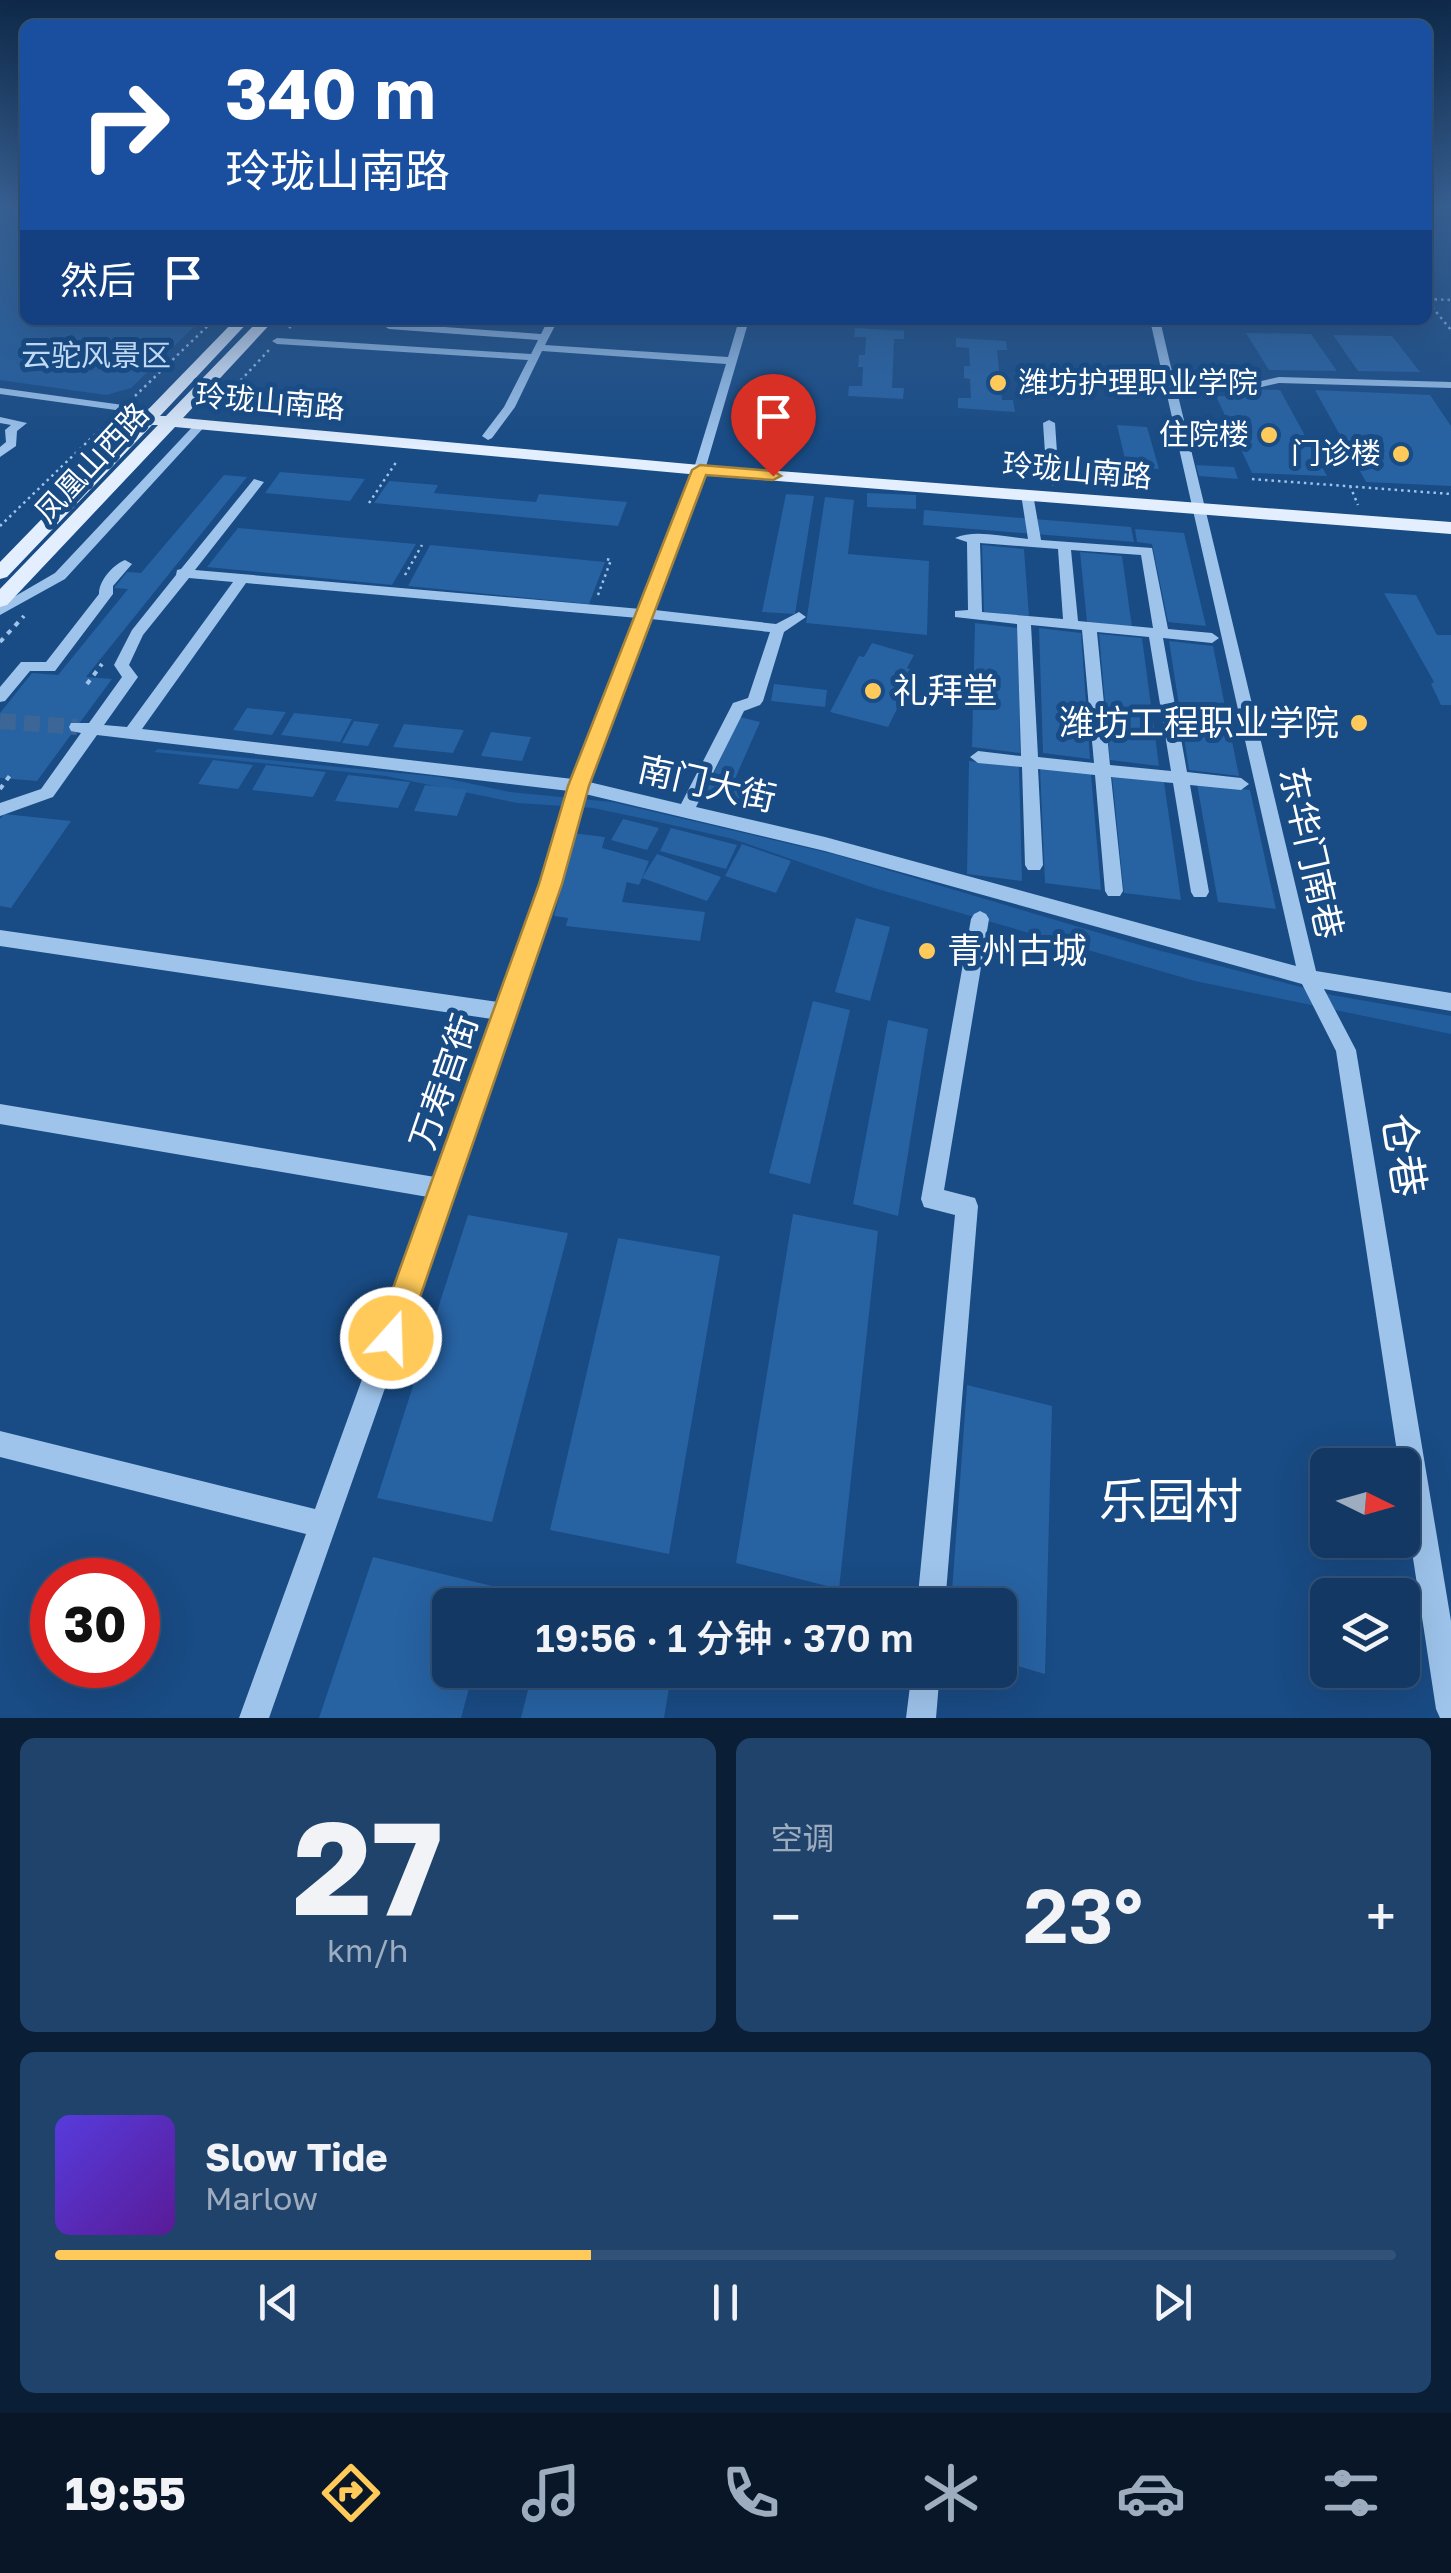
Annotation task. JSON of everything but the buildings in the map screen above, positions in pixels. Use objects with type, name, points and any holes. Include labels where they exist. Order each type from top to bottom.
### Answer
[{"type":"main road","name":"凤凰山西路","points":[[0,574],[239,325]]},
{"type":"main road","name":"凤凰山西路","points":[[0,601],[262,325]]},
{"type":"main road","name":"玲珑山南路","points":[[152,412],[408,443],[1052,482],[1451,528]]},
{"type":"main road","name":"玲珑山南路","points":[[206,418],[488,436],[703,463],[1027,494],[1451,514]]},
{"type":"street","points":[[488,436],[510,408],[551,325]]},
{"type":"street","name":"万寿宫街","points":[[254,1718],[506,1012],[550,884],[578,786],[703,463],[743,325]]},
{"type":"street","name":"东华门南巷","points":[[1156,325],[1308,978]]},
{"type":"street","points":[[389,326],[539,347]]},
{"type":"street","points":[[277,341],[539,347],[734,361]]},
{"type":"street","points":[[1170,383],[1253,386],[1280,380],[1451,386]]},
{"type":"street","points":[[0,391],[152,412]]},
{"type":"street","points":[[0,453],[12,443],[11,430],[54,399]]},
{"type":"street","points":[[0,611],[60,576],[206,418]]},
{"type":"street","points":[[0,420],[21,423]]},
{"type":"street","points":[[1048,423],[1052,482]]},
{"type":"street","points":[[0,810],[46,792],[85,728],[130,677],[120,665],[137,633],[258,482]]},
{"type":"street","points":[[1027,494],[1035,543]]},
{"type":"street","points":[[1200,892],[1181,778],[1158,632],[1146,551],[968,538],[968,614],[1158,632],[1212,638]]},
{"type":"street","points":[[1064,545],[1103,770],[1114,890]]},
{"type":"street","points":[[0,697],[26,666],[50,666],[106,594],[106,586],[124,564]]},
{"type":"street","points":[[182,574],[594,609],[778,629],[799,617]]},
{"type":"street","points":[[130,733],[242,578]]},
{"type":"street","points":[[1024,620],[1034,866]]},
{"type":"street","points":[[684,812],[738,707],[755,702],[778,629]]},
{"type":"street","name":"南门大街","points":[[85,728],[578,786],[842,848],[1308,978],[1451,1002]]},
{"type":"street","points":[[978,757],[1241,784]]},
{"type":"street","points":[[933,1588],[967,1206],[932,1199],[980,919]]},
{"type":"street","points":[[0,938],[506,1012]]},
{"type":"street","name":"仓巷","points":[[1308,978],[1346,1050],[1451,1710]]},
{"type":"street","points":[[0,1114],[444,1189]]},
{"type":"street","points":[[0,1444],[325,1525]]},
{"type":"street","points":[[922,1718],[924,1688]]},
{"type":"path","points":[[1432,306],[1451,330]]},
{"type":"path","points":[[0,526],[209,325]]},
{"type":"path","points":[[206,418],[292,325]]},
{"type":"path","points":[[369,503],[408,443]]},
{"type":"path","points":[[1252,479],[1451,494]]},
{"type":"path","points":[[1350,486],[1359,507]]},
{"type":"path","points":[[395,592],[422,544]]},
{"type":"path","points":[[594,609],[611,560],[606,559]]},
{"type":"path","points":[[0,789],[11,774]]},
{"type":"green space","name":"云驼风景区","points":[[0,288],[20,288],[20,325],[196,325],[131,388],[106,395],[0,380]]},
{"type":"green space","points":[[158,749],[440,777],[510,792],[612,802],[837,855],[1150,948],[1332,995],[1451,1016],[1451,1034],[1195,981],[874,888],[733,839],[650,820],[593,808],[517,803],[386,776],[154,752]]},
{"type":"tunnel","points":[[0,721],[77,727]]},
{"type":"place","name":"潍坊护理职业学院","points":[[998,383]]},
{"type":"place","name":"住院楼","points":[[1269,435]]},
{"type":"place","name":"门诊楼","points":[[1401,454]]},
{"type":"place","name":"礼拜堂","points":[[873,691]]},
{"type":"place","name":"潍坊工程职业学院","points":[[1359,723]]},
{"type":"place","name":"青州古城","points":[[927,951]]},
{"type":"district","name":"乐园村","points":[[1171,1501]]},
{"type":"route","points":[[391,1338],[550,884],[578,786],[700,470],[773,476]]}]
